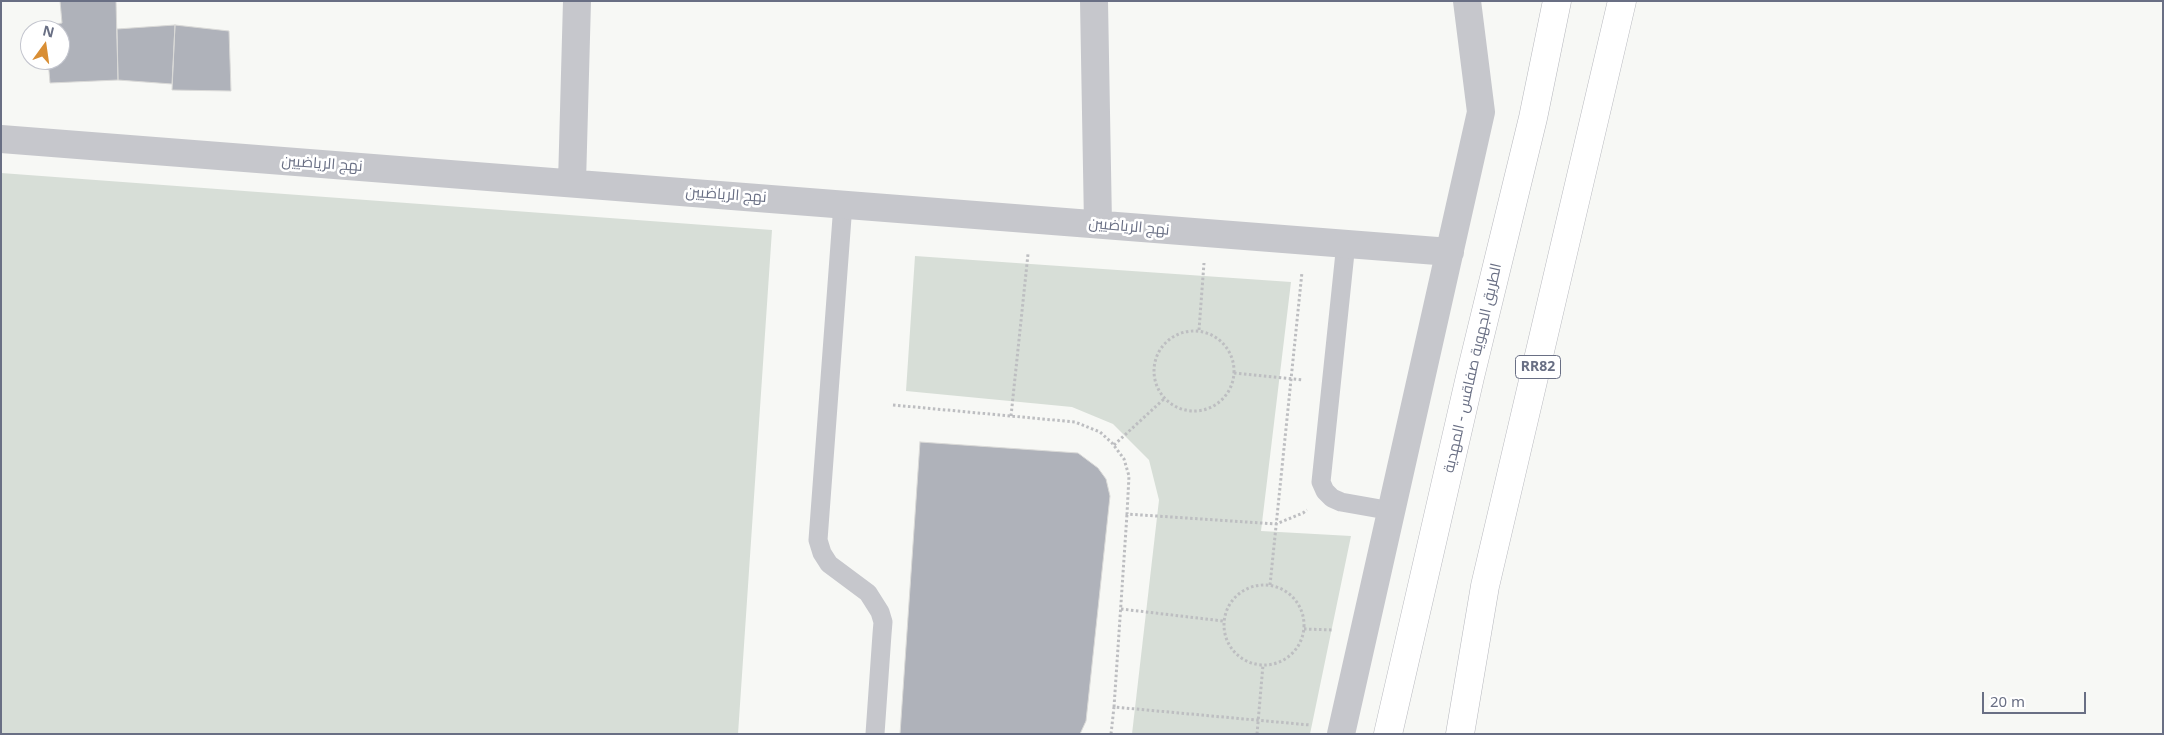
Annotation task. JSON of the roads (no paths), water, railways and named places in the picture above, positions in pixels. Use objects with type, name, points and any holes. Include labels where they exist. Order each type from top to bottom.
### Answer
[{"type":"main road","name":"الطريق الجهوية صفاقس - المهدية","points":[[1388,734],[1468,387],[1533,118],[1557,1]]},
{"type":"main road","name":"RR82","points":[[1460,734],[1485,586],[1622,1]]},
{"type":"street","points":[[572,183],[577,1]]},
{"type":"street","points":[[1094,1],[1098,224]]},
{"type":"street","points":[[1342,731],[1481,112],[1467,1]]},
{"type":"street","name":"نهج الرياضيين","points":[[1,139],[1450,252]]},
{"type":"lane","points":[[842,204],[818,540],[822,553],[829,564],[868,593],[880,612],[883,628],[875,734]]},
{"type":"lane","points":[[1346,244],[1320,472],[1321,482],[1325,491],[1332,498],[1341,502],[1392,511]]}]
